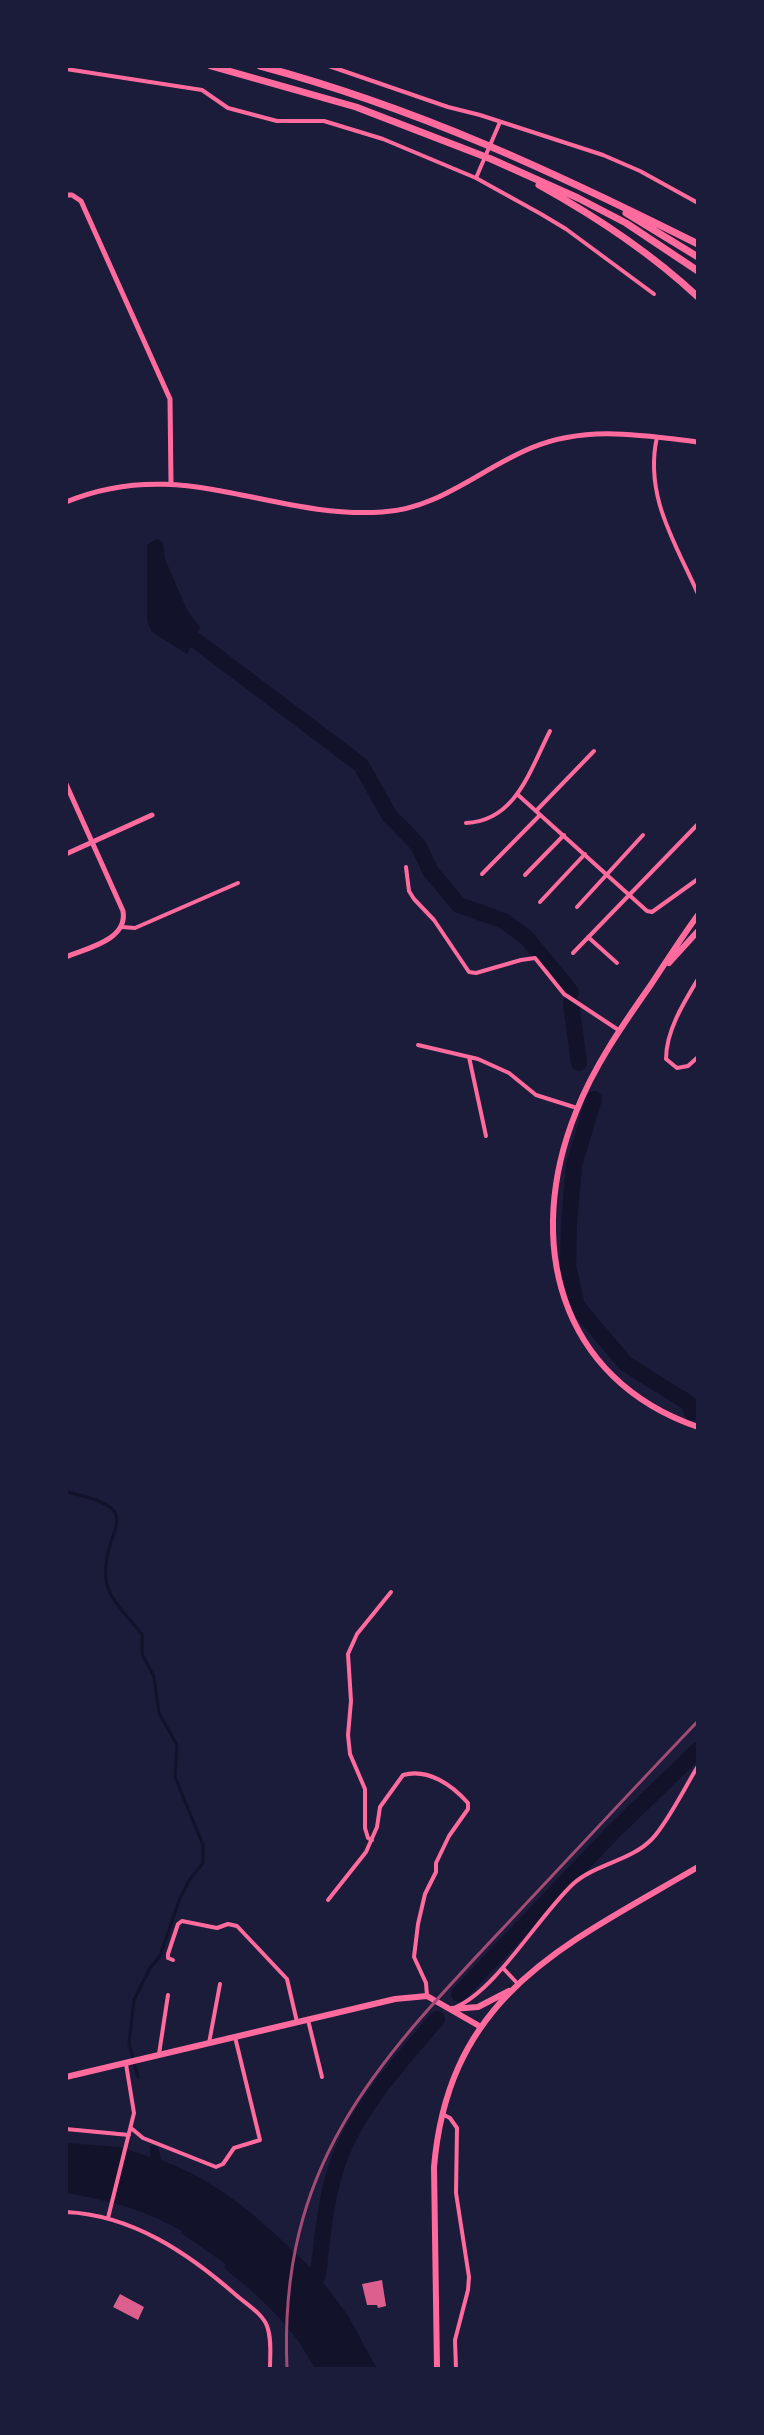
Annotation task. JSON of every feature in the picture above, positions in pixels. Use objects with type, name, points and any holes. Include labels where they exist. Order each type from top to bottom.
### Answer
[{"type":"highway","points":[[211,66],[356,107],[491,159],[626,223],[698,271]]},
{"type":"highway","points":[[260,66],[426,118],[568,180],[698,244]]},
{"type":"highway","points":[[491,159],[564,199],[615,232],[666,267],[698,297]]},
{"type":"highway","points":[[568,180],[698,257]]},
{"type":"main road","points":[[698,915],[595,1070],[577,1108],[554,1197],[553,1250],[563,1299],[579,1335],[605,1370],[656,1410],[698,1427]]},
{"type":"main road","points":[[651,984],[698,931]]},
{"type":"main road","points":[[437,2369],[434,2167],[441,2114],[454,2075],[481,2027],[517,1983],[562,1947],[698,1867]]},
{"type":"main road","points":[[452,2009],[478,2007],[509,1991]]},
{"type":"main road","points":[[66,2077],[395,1999],[427,1996],[481,2027]]},
{"type":"street","points":[[329,66],[603,155],[640,171],[698,203]]},
{"type":"street","points":[[66,69],[202,90],[228,108],[277,121],[324,121],[383,139],[476,178],[566,229],[654,294]]},
{"type":"street","points":[[476,178],[500,122]]},
{"type":"street","points":[[66,195],[81,201],[170,399],[171,483]]},
{"type":"street","points":[[66,502],[122,485],[171,483],[325,509],[383,512],[425,503],[531,448],[551,441],[599,433],[698,442]]},
{"type":"street","points":[[657,437],[652,470],[656,494],[698,594]]},
{"type":"street","points":[[466,823],[494,817],[517,794],[550,731]]},
{"type":"street","points":[[482,874],[594,751]]},
{"type":"street","points":[[66,784],[123,911],[122,927],[110,938],[66,957]]},
{"type":"street","points":[[517,794],[647,911],[652,912],[698,879]]},
{"type":"street","points":[[66,854],[152,815]]},
{"type":"street","points":[[573,953],[698,824]]},
{"type":"street","points":[[525,875],[564,835]]},
{"type":"street","points":[[577,907],[643,835]]},
{"type":"street","points":[[540,902],[585,854]]},
{"type":"street","points":[[406,867],[409,891],[434,920],[469,972],[476,973],[535,958],[564,994],[620,1031]]},
{"type":"street","points":[[122,927],[135,928],[238,883]]},
{"type":"street","points":[[588,937],[617,963]]},
{"type":"street","points":[[698,979],[672,1031],[666,1059],[677,1068],[688,1066],[698,1057]]},
{"type":"street","points":[[418,1045],[469,1057],[509,1073],[536,1095],[577,1108]]},
{"type":"street","points":[[469,1057],[486,1136]]},
{"type":"street","points":[[372,1840],[368,1838],[365,1828],[365,1789],[350,1754],[348,1654],[357,1634],[391,1592]]},
{"type":"street","points":[[452,2009],[469,2002],[503,1968],[528,1933],[575,1882],[638,1850],[653,1838],[698,1766]]},
{"type":"street","points":[[328,1900],[366,1852],[377,1827],[380,1807],[403,1775],[424,1773],[459,1793],[468,1803],[468,1809],[449,1836],[436,1863],[436,1872],[425,1894],[418,1924],[414,1957],[426,1983],[427,1996]]},
{"type":"street","points":[[173,1960],[168,1958],[168,1954],[180,1922],[217,1928],[228,1924],[237,1926],[287,1979],[297,2022]]},
{"type":"street","points":[[503,1968],[517,1983]]},
{"type":"street","points":[[209,2043],[220,1984]]},
{"type":"street","points":[[159,2054],[168,1995]]},
{"type":"street","points":[[308,2020],[322,2077]]},
{"type":"street","points":[[131,2128],[143,2138],[216,2167],[223,2164],[234,2148],[260,2140],[235,2037]]},
{"type":"street","points":[[108,2216],[131,2128],[134,2099],[128,2062]]},
{"type":"street","points":[[441,2114],[450,2118],[457,2128],[456,2193],[469,2277],[455,2340],[456,2369]]},
{"type":"street","points":[[66,2129],[128,2138]]},
{"type":"street","points":[[66,2212],[108,2216],[181,2252],[206,2269],[260,2316],[269,2334],[270,2369]]},
{"type":"shaded area","points":[[157,539],[163,542],[165,559],[187,610],[200,627],[187,654],[152,632],[147,621],[147,545]]},
{"type":"shaded area","points":[[66,2143],[120,2147],[150,2157],[150,2145],[158,2147],[161,2160],[224,2193],[312,2269],[315,2255],[324,2256],[321,2280],[347,2314],[377,2369],[315,2369],[297,2340],[275,2314],[224,2268],[226,2264],[182,2231],[126,2207],[66,2193]]},
{"type":"building","points":[[382,2280],[386,2306],[378,2308],[377,2305],[367,2305],[362,2284]]},
{"type":"building","points":[[120,2294],[144,2307],[138,2320],[113,2307]]},
{"type":"waterway","points":[[195,640],[361,765],[389,815],[418,845],[431,872],[459,905],[504,921],[527,938],[571,992]]},
{"type":"waterway","points":[[571,1003],[579,1063]]},
{"type":"waterway","points":[[594,1099],[574,1165],[569,1224],[568,1266],[577,1306],[626,1364],[690,1404],[692,1413]]},
{"type":"waterway","points":[[66,1491],[101,1502],[116,1515],[117,1524],[107,1556],[106,1582],[115,1602],[142,1634],[142,1654],[154,1677],[159,1713],[177,1745],[175,1777],[203,1845],[203,1863],[180,1898],[160,1956],[150,1968],[134,2000],[129,2044],[138,2077]]},
{"type":"waterway","points":[[459,1994],[613,1832],[698,1750]]},
{"type":"waterway","points":[[318,2275],[329,2197],[342,2151],[378,2090],[437,2019]]},
{"type":"railway","points":[[287,2369],[288,2297],[299,2233],[318,2175],[344,2122],[377,2072],[416,2023],[698,1721]]}]
